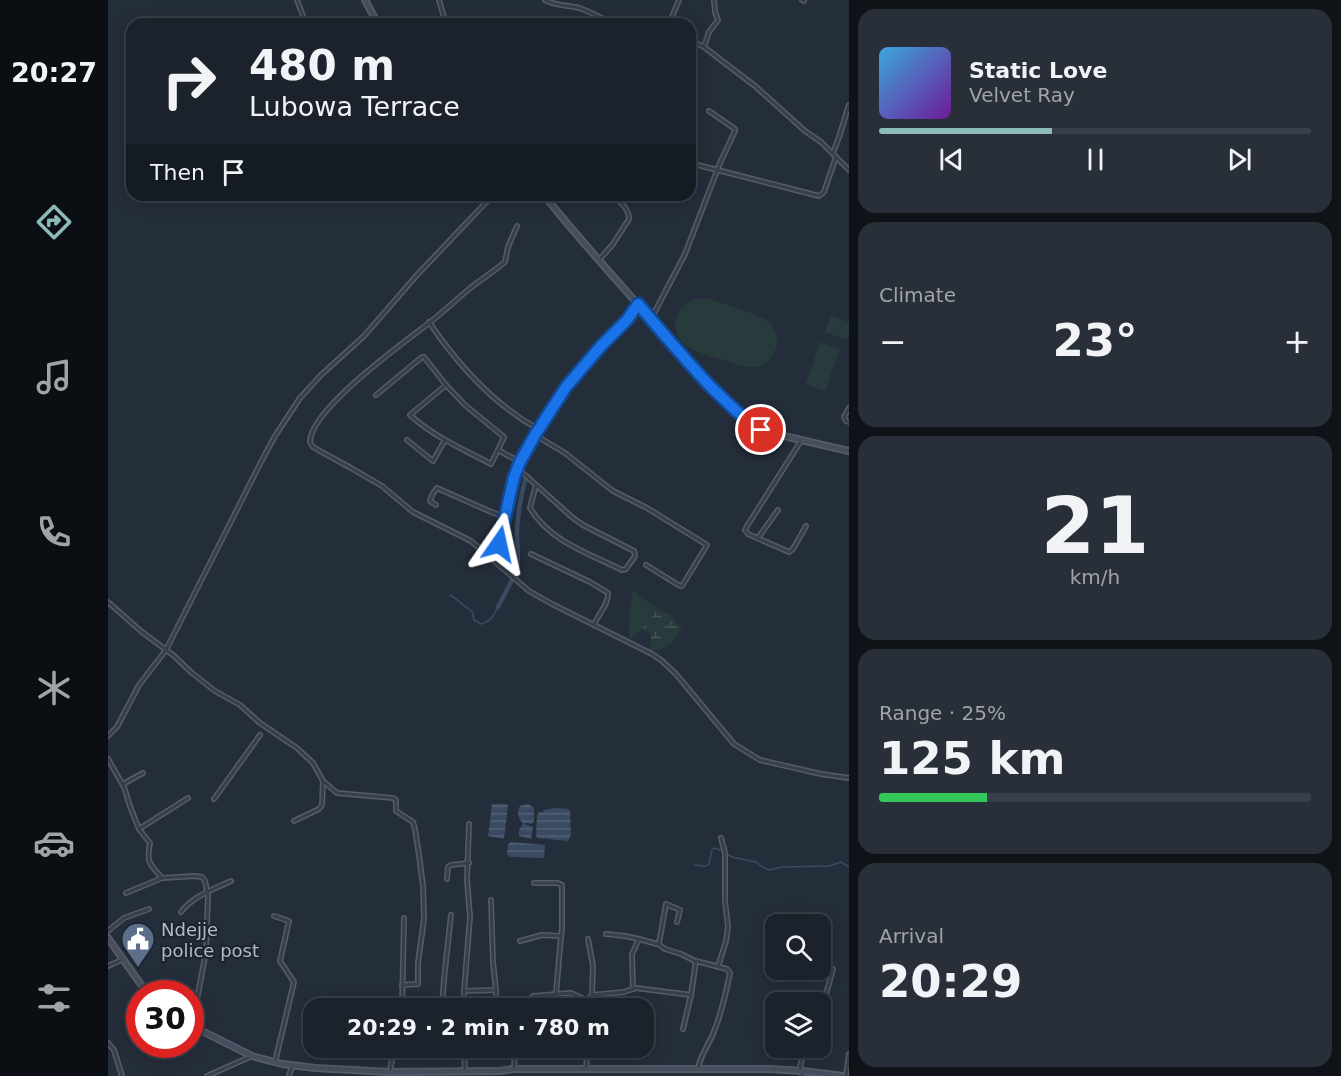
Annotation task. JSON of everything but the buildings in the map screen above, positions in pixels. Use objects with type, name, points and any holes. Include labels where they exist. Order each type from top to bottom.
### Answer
[{"type":"street","points":[[297,0],[304,18]]},
{"type":"street","points":[[365,0],[375,18]]},
{"type":"street","points":[[439,0],[444,18]]},
{"type":"street","points":[[545,0],[576,7],[598,18]]},
{"type":"street","points":[[672,18],[679,0]]},
{"type":"street","points":[[704,47],[709,32],[718,20],[714,0]]},
{"type":"street","points":[[696,43],[738,72],[833,153],[849,170]]},
{"type":"street","points":[[833,153],[849,105]]},
{"type":"street","points":[[651,319],[680,264],[735,129],[709,111]]},
{"type":"street","points":[[696,165],[819,196],[824,192],[836,157]]},
{"type":"street","points":[[108,736],[117,727],[139,685],[166,650],[265,454],[300,398],[321,375],[364,336],[417,275],[488,201]]},
{"type":"street","points":[[549,201],[697,372],[748,422],[771,433],[849,451]]},
{"type":"street","points":[[599,260],[613,244],[629,219],[625,207],[618,201]]},
{"type":"street","points":[[517,226],[508,247],[505,262],[383,357],[330,406],[310,435],[310,442],[320,451],[382,486],[413,512],[471,541],[529,591],[661,660],[676,674],[734,744],[760,760],[849,778]]},
{"type":"street","points":[[496,561],[514,477],[538,429],[566,387],[627,320],[638,304]]},
{"type":"street","points":[[429,322],[477,383],[516,415],[538,429]]},
{"type":"street","points":[[376,395],[424,357],[465,405],[504,437],[492,464],[445,440],[410,415],[446,385]]},
{"type":"street","points":[[849,408],[844,417],[849,422]]},
{"type":"street","points":[[535,435],[565,453],[613,490],[707,545],[681,587],[646,565]]},
{"type":"street","points":[[802,439],[745,528],[746,532],[789,552],[806,526]]},
{"type":"street","points":[[407,440],[433,461],[445,440]]},
{"type":"street","points":[[498,450],[520,462]]},
{"type":"street","points":[[517,471],[524,474],[566,511],[573,519],[634,551],[635,556],[626,569],[622,570],[556,537],[535,517],[530,508],[536,485]]},
{"type":"street","points":[[436,505],[430,501],[437,488],[504,517]]},
{"type":"street","points":[[758,538],[778,510]]},
{"type":"street","points":[[531,554],[608,593],[607,601],[594,625]]},
{"type":"street","points":[[108,602],[215,691],[240,705],[297,748],[313,763],[323,781],[337,793],[396,800],[396,811],[414,824],[423,886],[424,919],[418,963],[418,984],[402,985]]},
{"type":"street","points":[[214,799],[260,735]]},
{"type":"street","points":[[108,759],[123,784],[139,829],[150,843],[148,860],[162,879]]},
{"type":"street","points":[[123,784],[143,773]]},
{"type":"street","points":[[294,820],[319,809],[322,805],[323,781]]},
{"type":"street","points":[[139,829],[188,798]]},
{"type":"street","points":[[464,998],[470,917],[467,880],[469,824]]},
{"type":"street","points":[[718,967],[728,927],[725,901],[725,853],[721,838]]},
{"type":"street","points":[[447,879],[448,867],[469,863]]},
{"type":"street","points":[[126,893],[162,879],[199,877],[205,881],[207,892],[206,952],[200,980]]},
{"type":"street","points":[[181,912],[188,904],[207,892],[231,881]]},
{"type":"street","points":[[534,883],[562,885],[561,936],[556,994]]},
{"type":"street","points":[[491,900],[496,998]]},
{"type":"street","points":[[658,944],[666,904],[679,909],[676,922]]},
{"type":"street","points":[[108,931],[124,918],[149,909]]},
{"type":"street","points":[[443,998],[451,915]]},
{"type":"street","points":[[274,916],[289,921],[280,961],[294,982],[275,1062]]},
{"type":"street","points":[[402,998],[404,918]]},
{"type":"street","points":[[606,934],[658,944],[695,961],[729,971],[728,985],[719,1017],[698,1069]]},
{"type":"street","points":[[520,941],[540,935],[561,936]]},
{"type":"street","points":[[108,938],[138,980]]},
{"type":"street","points":[[588,939],[593,966],[592,995]]},
{"type":"street","points":[[633,989],[632,954],[639,939]]},
{"type":"street","points":[[108,966],[124,959]]},
{"type":"street","points":[[683,1029],[691,995],[695,961]]},
{"type":"street","points":[[827,992],[833,969]]},
{"type":"street","points":[[588,998],[592,995],[633,989],[691,995]]},
{"type":"street","points":[[464,991],[496,990]]},
{"type":"street","points":[[531,998],[572,993],[582,998]]},
{"type":"street","points":[[204,1032],[252,1056],[275,1062],[374,1074],[390,1072],[431,1074],[465,1071],[498,1073],[514,1069],[586,1068],[770,1069],[844,1076],[849,1054]]},
{"type":"street","points":[[108,1043],[114,1050],[122,1076]]},
{"type":"street","points":[[207,1076],[252,1056]]},
{"type":"street","points":[[390,1072],[392,1058]]},
{"type":"street","points":[[464,1058],[465,1071]]},
{"type":"street","points":[[514,1058],[514,1069]]},
{"type":"street","points":[[586,1068],[587,1058]]},
{"type":"street","points":[[802,1058],[800,1067],[802,1073]]},
{"type":"street","points":[[289,1076],[292,1065]]},
{"type":"street","points":[[326,1069],[326,1076]]},
{"type":"street","points":[[532,1076],[535,1069]]},
{"type":"street","points":[[595,1076],[596,1069]]},
{"type":"street","points":[[627,1076],[628,1069]]},
{"type":"street","points":[[663,1076],[664,1069]]},
{"type":"street","points":[[683,1076],[684,1069]]},
{"type":"street","points":[[716,1076],[717,1069]]},
{"type":"green space","points":[[707,298],[750,312],[770,323],[777,335],[777,342],[769,360],[757,367],[743,366],[698,352],[680,340],[675,324],[681,309],[697,299]]},
{"type":"green space","points":[[831,316],[849,322],[847,340],[825,332]]},
{"type":"green space","points":[[820,342],[840,349],[825,391],[806,384]]},
{"type":"green space","points":[[633,591],[658,609],[630,640],[629,622]]},
{"type":"green space","points":[[658,609],[672,616],[675,622],[682,627],[666,647],[650,650],[651,635],[642,629]]},
{"type":"water","points":[[492,804],[507,804],[508,806],[504,839],[488,836]]},
{"type":"water","points":[[526,804],[534,808],[534,821],[532,824],[525,824],[533,827],[531,839],[519,836],[523,823],[518,810],[520,806]]},
{"type":"water","points":[[556,808],[570,811],[571,835],[568,841],[536,836],[537,815],[544,812],[543,810]]},
{"type":"water","points":[[511,842],[545,845],[544,858],[511,857],[507,855],[508,844]]},
{"type":"waterway","points":[[515,574],[518,557],[518,517],[526,477]]},
{"type":"waterway","points":[[498,607],[512,580]]},
{"type":"waterway","points":[[450,595],[472,611],[474,620],[481,624],[489,620],[498,607]]},
{"type":"waterway","points":[[694,865],[709,864],[714,848],[723,851]]},
{"type":"waterway","points":[[727,854],[756,862],[770,870],[782,867],[829,866],[841,862],[849,867]]},
{"type":"place","name":"Ndejje police post","points":[[138,968]]},
{"type":"route","points":[[499,544],[514,477],[535,435],[566,387],[627,320],[638,304],[697,372],[748,422],[761,430]]}]
